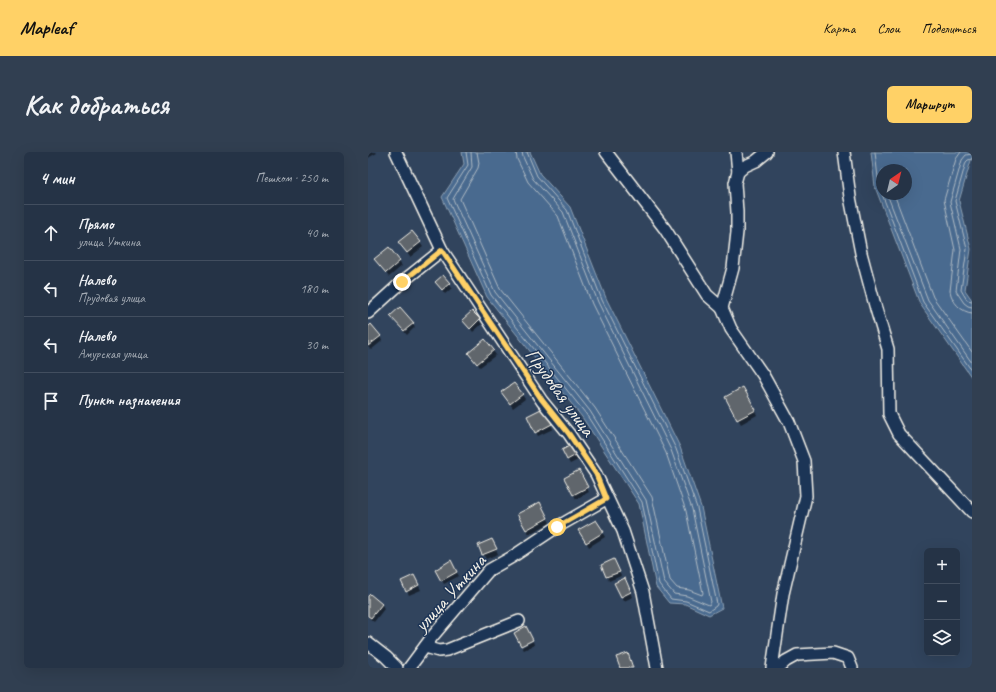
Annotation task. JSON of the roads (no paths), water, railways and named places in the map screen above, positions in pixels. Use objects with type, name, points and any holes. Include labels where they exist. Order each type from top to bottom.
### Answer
[{"type":"street","name":"Прудовая улица","points":[[396,152],[442,250],[542,400],[569,434],[596,474],[606,499],[623,531],[643,592],[657,668]]},
{"type":"street","points":[[606,152],[665,229],[707,295],[722,308],[731,329],[763,375],[789,422],[804,461],[806,496],[783,594],[772,668]]},
{"type":"street","points":[[722,308],[733,268],[736,239],[738,212],[735,183],[738,172],[736,152]]},
{"type":"street","points":[[738,172],[767,152]]},
{"type":"street","points":[[844,152],[850,196],[861,253],[888,349],[889,414],[899,434],[972,512]]},
{"type":"street","points":[[368,312],[442,250]]},
{"type":"street","name":"улица Уткина","points":[[409,668],[490,570],[557,527],[606,499]]},
{"type":"street","points":[[425,647],[439,651],[447,650],[519,621]]},
{"type":"street","points":[[368,643],[397,668]]},
{"type":"street","points":[[778,668],[786,661],[797,655],[833,653],[848,658],[852,668]]},
{"type":"water","points":[[462,152],[530,152],[540,174],[570,207],[606,298],[680,447],[701,507],[722,608],[709,615],[685,604],[669,603],[656,587],[639,504],[582,417],[487,297],[442,197],[464,164]]},
{"type":"water","points":[[871,152],[972,152],[972,157],[959,201],[971,249],[965,290],[972,300],[972,378],[920,304],[880,200],[912,200],[912,164],[876,164],[876,190]]}]
